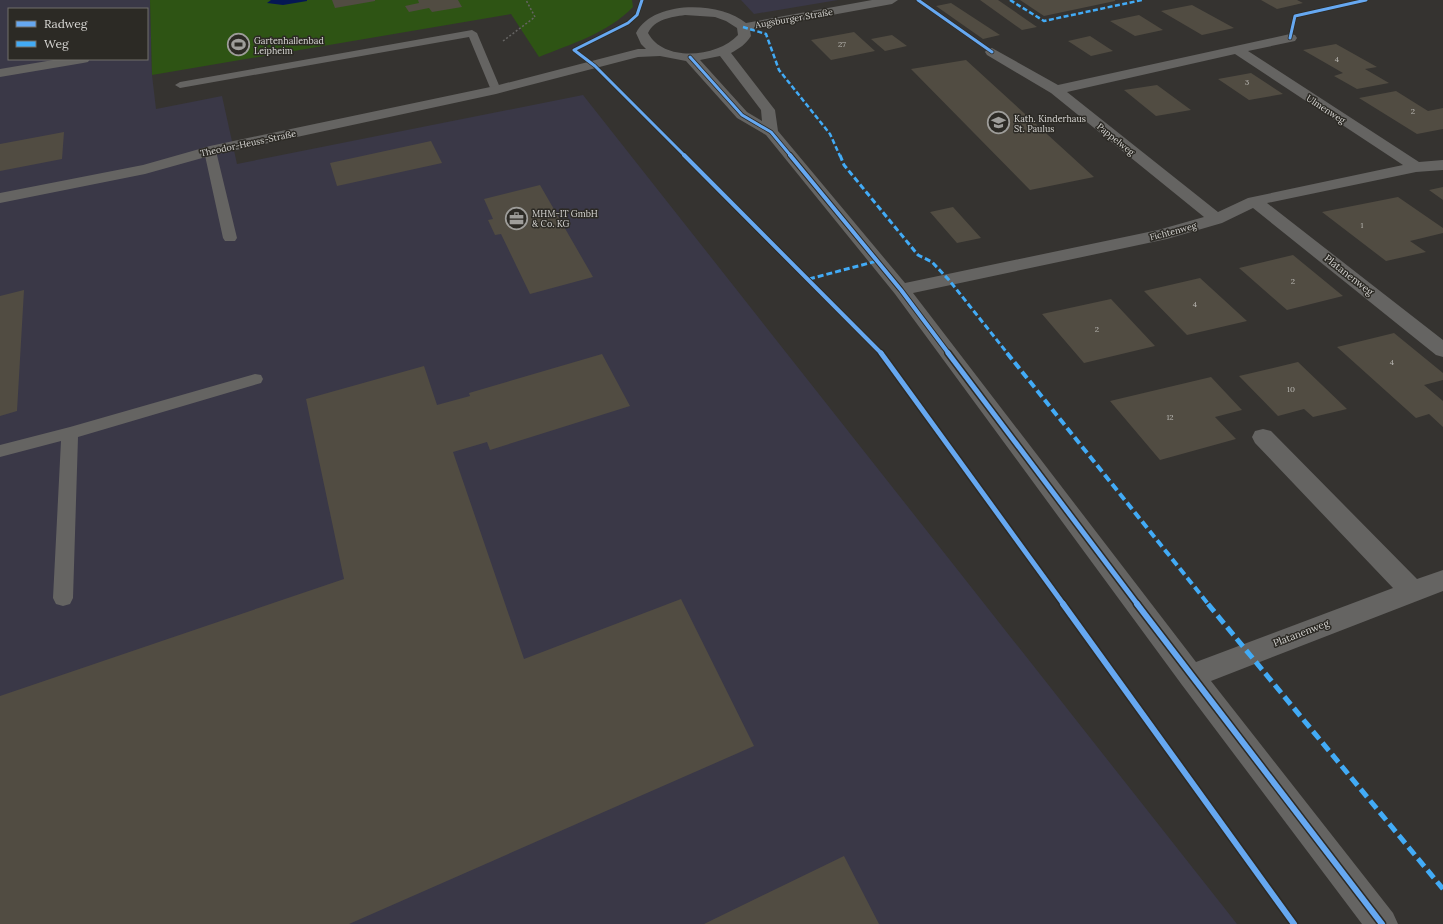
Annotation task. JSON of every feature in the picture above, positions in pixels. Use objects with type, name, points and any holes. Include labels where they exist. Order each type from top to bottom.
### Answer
[{"type":"street","points":[[665,0],[673,13]]},
{"type":"street","points":[[700,0],[710,12]]},
{"type":"street","name":"Augsburger Straße","points":[[743,27],[892,0]]},
{"type":"street","points":[[659,52],[646,43],[642,33],[648,23],[673,13],[710,12],[730,18],[743,27]]},
{"type":"street","name":"Theodor-Heuss-Straße","points":[[0,198],[145,169],[210,151],[496,90],[638,54],[659,52],[690,57],[708,56],[739,46],[745,32],[743,27]]},
{"type":"street","name":"Theodor-Heuss-Straße","points":[[496,90],[582,56],[643,38]]},
{"type":"street","points":[[1056,90],[1290,38]]},
{"type":"street","name":"Ulmenweg","points":[[1236,49],[1416,167]]},
{"type":"street","points":[[724,52],[768,110],[771,132]]},
{"type":"street","name":"Pappelweg","points":[[992,52],[1056,90],[1216,219]]},
{"type":"street","points":[[690,57],[742,115],[771,132],[901,290],[1191,676],[1382,924]]},
{"type":"street","points":[[0,73],[77,60]]},
{"type":"street","name":"Fichtenweg","points":[[901,290],[1161,234],[1216,219],[1254,201],[1416,167],[1443,164]]},
{"type":"street","name":"Platanenweg","points":[[1254,201],[1443,350]]},
{"type":"street","points":[[1263,437],[1412,591]]},
{"type":"street","name":"Platanenweg","points":[[1191,676],[1443,580]]},
{"type":"lane","points":[[180,86],[472,33],[496,90]]},
{"type":"lane","points":[[210,151],[230,238]]},
{"type":"lane","points":[[0,452],[255,379]]},
{"type":"lane","points":[[63,598],[70,433]]},
{"type":"path","points":[[482,56],[535,17],[526,0]]},
{"type":"shaded area","points":[[0,0],[150,0],[152,75],[156,109],[222,96],[237,164],[583,95],[1237,924],[0,924]]},
{"type":"shaded area","points":[[271,0],[307,1],[283,5],[267,3]]},
{"type":"shaded area","points":[[741,0],[838,0],[754,14]]},
{"type":"green space","name":"Gartenhallenbad Leipheim","points":[[150,0],[632,0],[633,7],[601,31],[539,57],[511,14],[152,75]]},
{"type":"building","points":[[332,0],[375,0],[375,1],[335,8]]},
{"type":"building","points":[[418,0],[458,0],[462,7],[432,12],[429,8],[409,12],[405,6],[419,3]]},
{"type":"building","points":[[980,0],[998,0],[1037,27],[1022,30]]},
{"type":"building","points":[[1020,0],[1115,0],[1115,1],[1044,16]]},
{"type":"building","points":[[1261,0],[1297,0],[1303,3],[1277,9]]},
{"type":"building","points":[[951,3],[1000,35],[983,39],[936,6]]},
{"type":"building","points":[[1192,5],[1234,28],[1202,35],[1161,11]]},
{"type":"building","points":[[1139,15],[1163,30],[1135,36],[1110,21]]},
{"type":"building","points":[[854,32],[875,51],[831,60],[811,40]]},
{"type":"building","points":[[892,35],[907,46],[885,51],[871,39]]},
{"type":"building","points":[[1090,36],[1113,51],[1091,56],[1068,41]]},
{"type":"building","points":[[1336,44],[1377,67],[1365,69],[1389,83],[1357,89],[1334,76],[1343,73],[1303,50]]},
{"type":"building","name":"Kath. Kinderhaus St. Paulus","points":[[966,60],[1094,177],[1030,190],[911,69]]},
{"type":"building","points":[[1251,73],[1283,94],[1249,100],[1218,79]]},
{"type":"building","points":[[1157,85],[1191,110],[1156,116],[1124,90]]},
{"type":"building","points":[[1396,91],[1428,111],[1443,108],[1443,129],[1417,134],[1359,98]]},
{"type":"building","points":[[64,132],[62,159],[0,171],[0,144]]},
{"type":"building","points":[[431,141],[442,163],[337,186],[330,163]]},
{"type":"building","points":[[540,185],[593,277],[530,294],[501,234],[495,235],[488,220],[493,219],[484,199]]},
{"type":"building","points":[[1443,187],[1443,200],[1429,190]]},
{"type":"building","points":[[1398,197],[1443,228],[1443,233],[1410,241],[1426,252],[1386,261],[1322,212]]},
{"type":"building","points":[[953,207],[981,238],[957,243],[930,212]]},
{"type":"building","points":[[1293,255],[1343,296],[1287,310],[1239,268]]},
{"type":"building","points":[[1200,278],[1247,321],[1187,335],[1144,291]]},
{"type":"building","points":[[24,290],[17,411],[0,416],[0,296]]},
{"type":"building","points":[[1111,299],[1155,346],[1084,363],[1042,314]]},
{"type":"building","points":[[1394,333],[1443,373],[1443,380],[1424,385],[1443,401],[1443,427],[1429,414],[1416,418],[1337,347]]},
{"type":"building","points":[[602,354],[630,406],[490,450],[487,442],[453,452],[524,659],[681,599],[754,746],[349,924],[0,924],[0,696],[344,579],[306,399],[424,366],[437,405],[470,396],[469,393]]},
{"type":"building","points":[[1298,362],[1347,409],[1313,417],[1304,409],[1278,416],[1239,376]]},
{"type":"building","points":[[1211,377],[1242,410],[1215,417],[1236,439],[1160,460],[1110,401]]},
{"type":"building","points":[[844,856],[879,924],[704,924]]},
{"type":"marked path","points":[[1010,0],[1044,21],[1142,0]]},
{"type":"marked path","points":[[743,27],[766,34],[779,70],[830,134],[844,165],[918,255],[932,262],[949,280],[1247,653],[1443,889]]},
{"type":"marked path","points":[[809,279],[877,261]]},
{"type":"cycle path","points":[[642,0],[637,15],[628,23],[574,50],[595,66],[877,347],[1294,924]]},
{"type":"cycle path","points":[[918,0],[992,52]]},
{"type":"cycle path","points":[[1290,38],[1295,16],[1366,0]]},
{"type":"cycle path","points":[[690,57],[742,115],[771,132],[901,290],[1191,676],[1382,924]]},
{"type":"place","name":"Gartenhallenbad Leipheim","points":[[239,45]]},
{"type":"place","name":"Kath. Kinderhaus St. Paulus","points":[[999,123]]},
{"type":"place","name":"MHM-IT GmbH & Co. KG","points":[[517,218]]}]
